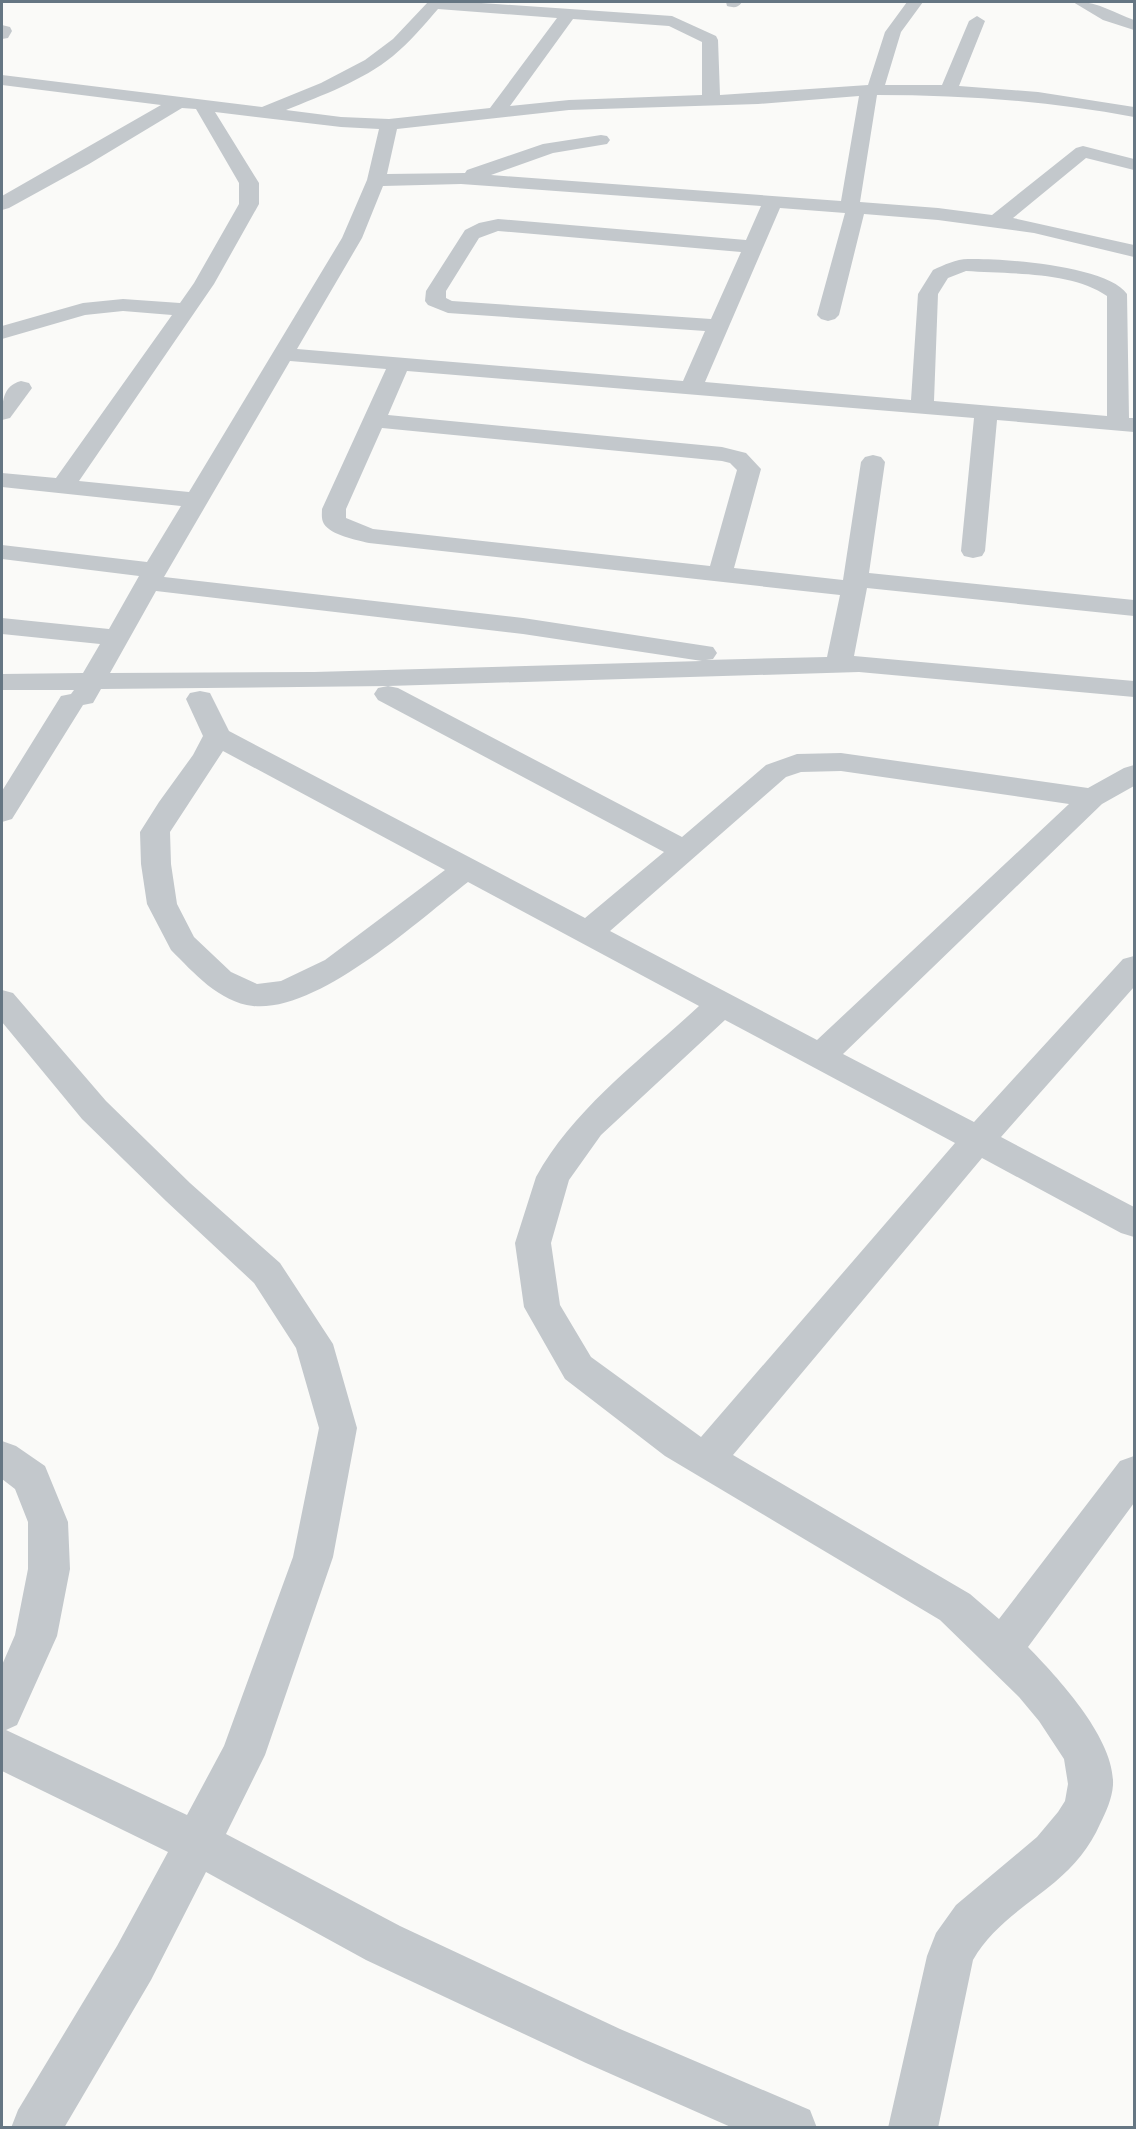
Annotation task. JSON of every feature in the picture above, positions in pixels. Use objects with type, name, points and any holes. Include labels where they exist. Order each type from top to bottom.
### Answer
[{"type":"street","points":[[828,315],[853,208],[872,90],[893,32],[915,2]]},
{"type":"street","points":[[1081,2],[1134,25]]},
{"type":"street","points":[[263,112],[332,85],[359,71],[384,54],[408,33],[435,3],[672,21],[710,40],[712,49],[709,58],[711,100]]},
{"type":"street","points":[[495,114],[568,14]]},
{"type":"street","points":[[949,89],[976,21]]},
{"type":"street","points":[[2,80],[341,122],[389,124],[569,105],[711,100],[872,90],[949,89],[1039,96],[1133,112]]},
{"type":"street","points":[[2,204],[82,160],[179,102]]},
{"type":"street","points":[[63,486],[204,284],[249,204],[249,183],[201,105]]},
{"type":"street","points":[[1115,125],[1133,112]]},
{"type":"street","points":[[2,813],[81,695],[153,577],[196,500],[352,238],[376,180],[389,124]]},
{"type":"street","points":[[997,221],[1099,138]]},
{"type":"street","points":[[461,178],[550,148],[601,140]]},
{"type":"street","points":[[1083,152],[1134,165]]},
{"type":"street","points":[[376,180],[461,178],[773,201],[997,221],[1082,237],[1134,252]]},
{"type":"street","points":[[691,388],[773,201]]},
{"type":"street","points":[[718,326],[448,306],[435,301],[436,291],[472,234],[498,225],[753,247]]},
{"type":"street","points":[[284,354],[1126,424],[1117,294],[1111,287],[1096,280],[1074,276],[966,265],[953,267],[940,274],[928,294],[922,407]]},
{"type":"street","points":[[2,333],[83,309],[123,305],[186,310]]},
{"type":"street","points":[[400,363],[334,509],[334,521],[369,536],[720,574],[1134,608]]},
{"type":"street","points":[[2,413],[21,388]]},
{"type":"street","points":[[973,551],[986,412]]},
{"type":"street","points":[[374,420],[710,453],[738,458],[748,469],[720,574]]},
{"type":"street","points":[[839,664],[855,584],[873,462]]},
{"type":"street","points":[[2,480],[196,500]]},
{"type":"street","points":[[2,552],[153,577],[523,626],[787,666]]},
{"type":"street","points":[[2,626],[115,638]]},
{"type":"street","points":[[2,704],[81,695],[314,680],[839,664],[1134,688]]},
{"type":"street","points":[[2,682],[81,695],[200,699],[861,682],[1134,706]]},
{"type":"street","points":[[388,694],[684,850]]},
{"type":"street","points":[[200,699],[218,736],[1134,1223]]},
{"type":"street","points":[[218,736],[206,757],[169,808],[156,832],[156,864],[162,904],[182,943],[220,980],[254,995],[287,991],[336,968],[467,868]]},
{"type":"street","points":[[588,933],[777,771],[798,763],[841,762],[1092,798]]},
{"type":"street","points":[[820,1056],[1092,798],[1134,774]]},
{"type":"street","points":[[705,1460],[978,1140],[1134,967]]},
{"type":"street","points":[[2,1001],[94,1110],[178,1192],[267,1273],[314,1344],[338,1428],[313,1557],[243,1755],[134,1963],[36,2127]]},
{"type":"street","points":[[722,1004],[589,1126],[552,1177],[534,1243],[542,1307],[578,1368],[679,1444],[955,1607],[1002,1649],[1055,1705],[1083,1753],[1091,1774],[1088,1800],[1078,1823],[1053,1852],[970,1922],[953,1951],[913,2127]]},
{"type":"street","points":[[2,1458],[31,1478],[48,1522],[49,1569],[36,1636],[2,1711]]},
{"type":"street","points":[[1002,1649],[1134,1473]]},
{"type":"street","points":[[2,1749],[197,1843],[383,1943],[603,2046],[792,2127]]}]
